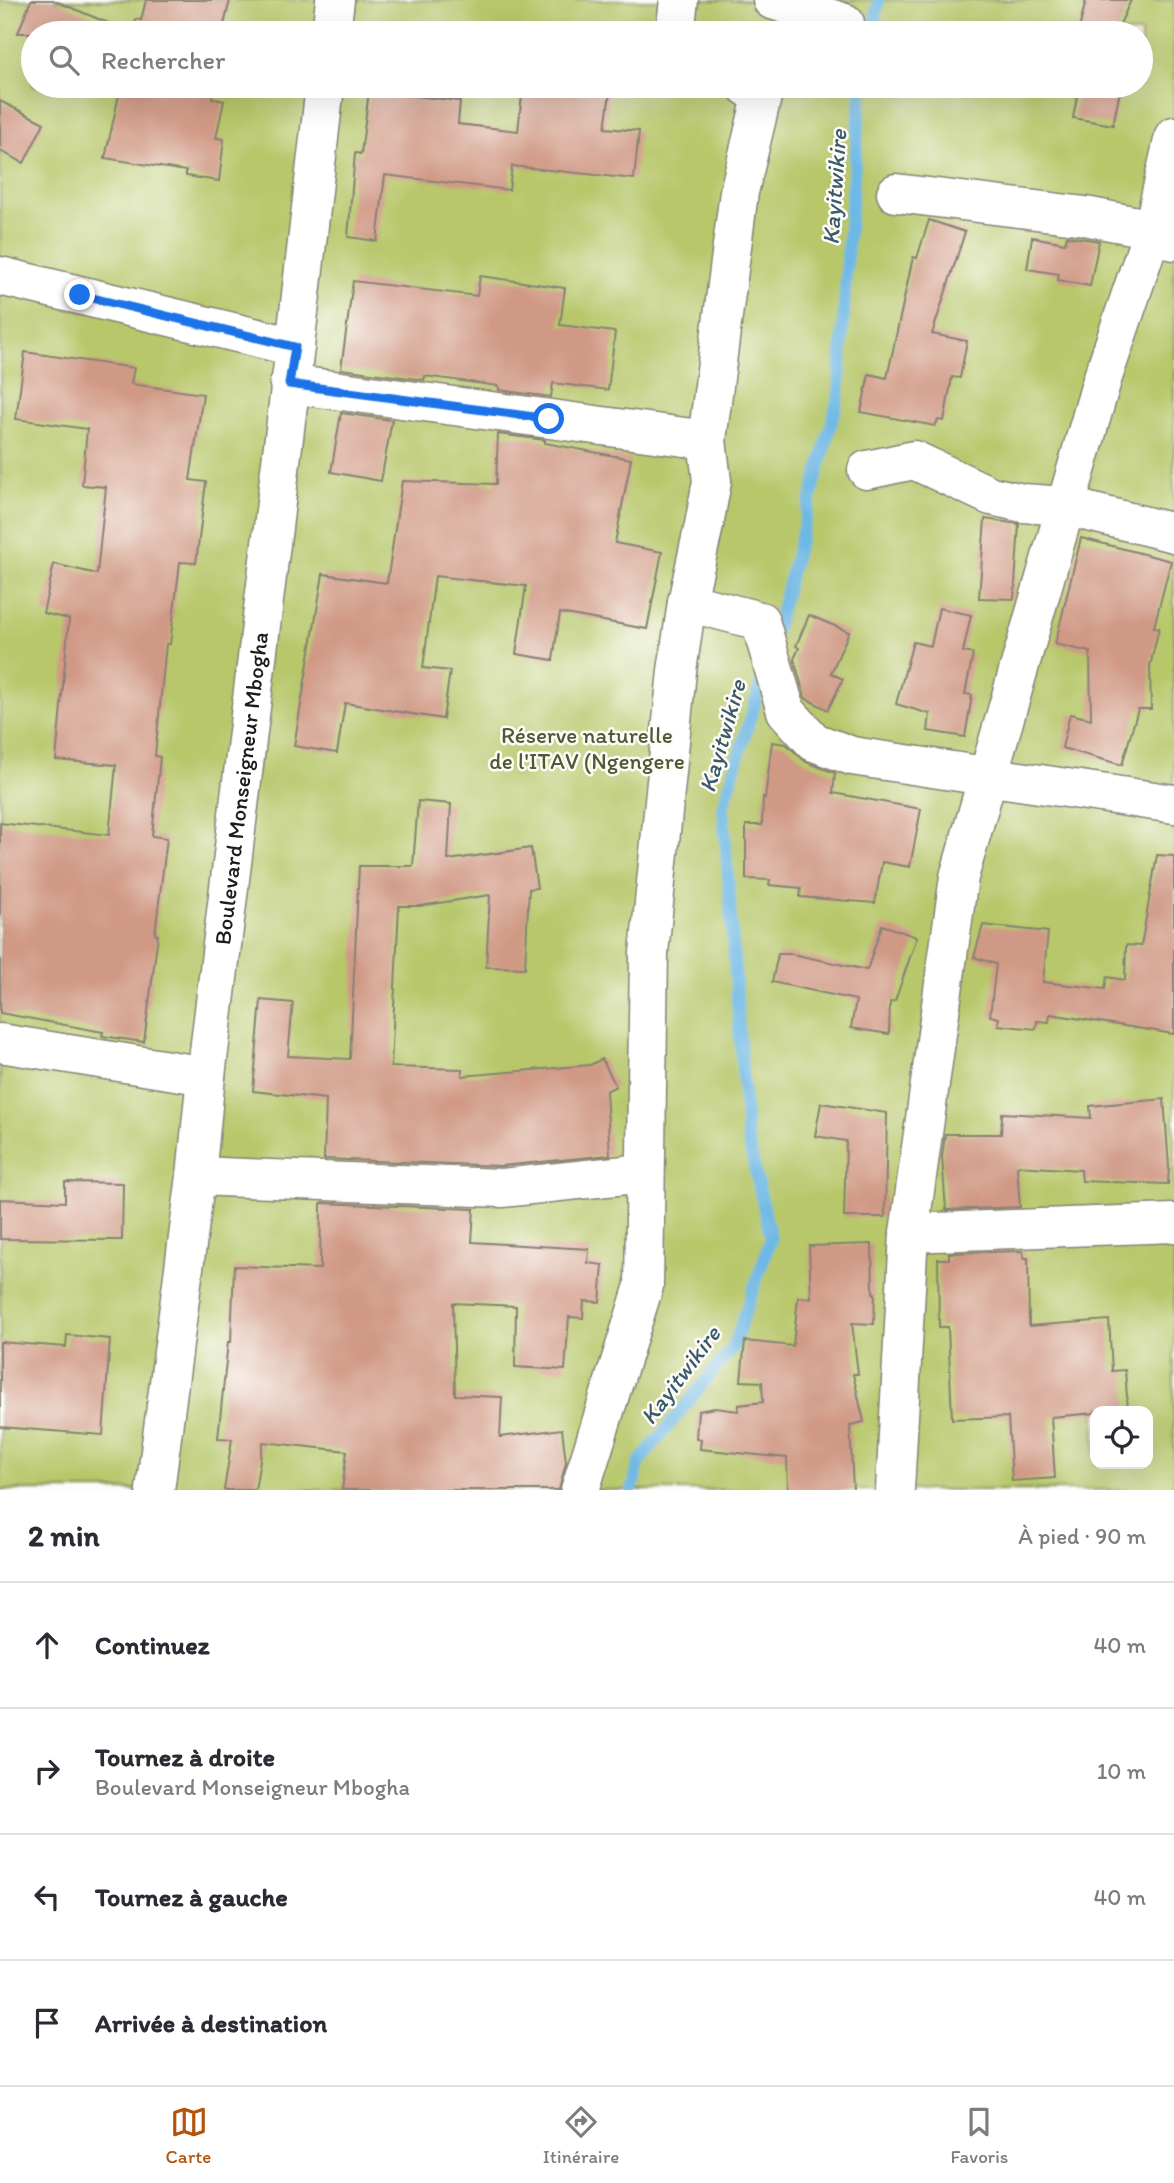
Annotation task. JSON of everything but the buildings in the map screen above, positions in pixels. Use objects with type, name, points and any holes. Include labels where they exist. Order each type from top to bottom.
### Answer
[{"type":"street","points":[[332,21],[335,0]]},
{"type":"street","points":[[677,21],[679,0]]},
{"type":"street","points":[[772,0],[839,21]]},
{"type":"street","name":"Boulevard Monseigneur Mbogha","points":[[155,1490],[196,1176],[324,98]]},
{"type":"street","points":[[580,1490],[644,1286],[649,954],[677,671],[687,602],[712,481],[707,440],[739,192],[762,98]]},
{"type":"street","points":[[895,1490],[909,1233],[959,877],[986,775],[1102,380],[1164,235],[1174,136]]},
{"type":"street","points":[[896,193],[1085,216],[1164,235]]},
{"type":"street","points":[[0,276],[295,347]]},
{"type":"street","points":[[289,384],[707,440]]},
{"type":"street","points":[[867,470],[914,460],[991,496],[1023,503],[1065,506],[1174,533]]},
{"type":"street","points":[[687,602],[760,621],[786,711],[814,742],[852,757],[1174,804]]},
{"type":"street","points":[[0,1043],[206,1076]]},
{"type":"street","points":[[196,1176],[502,1188],[644,1173]]},
{"type":"street","points":[[909,1233],[1174,1223]]},
{"type":"green space","name":"Réserve naturelle de l'ITAV (Ngengere","points":[[0,0],[1174,0],[1174,1490],[0,1490]]},
{"type":"waterway","name":"Kayitwikire","points":[[875,21],[879,0]]},
{"type":"waterway","name":"Kayitwikire","points":[[775,632],[839,395],[848,239],[861,98]]},
{"type":"waterway","name":"Kayitwikire","points":[[632,1490],[640,1461],[733,1347],[771,1239],[747,1136],[723,807],[764,673]]},
{"type":"route","points":[[80,295],[295,347],[289,384],[549,419]]}]
